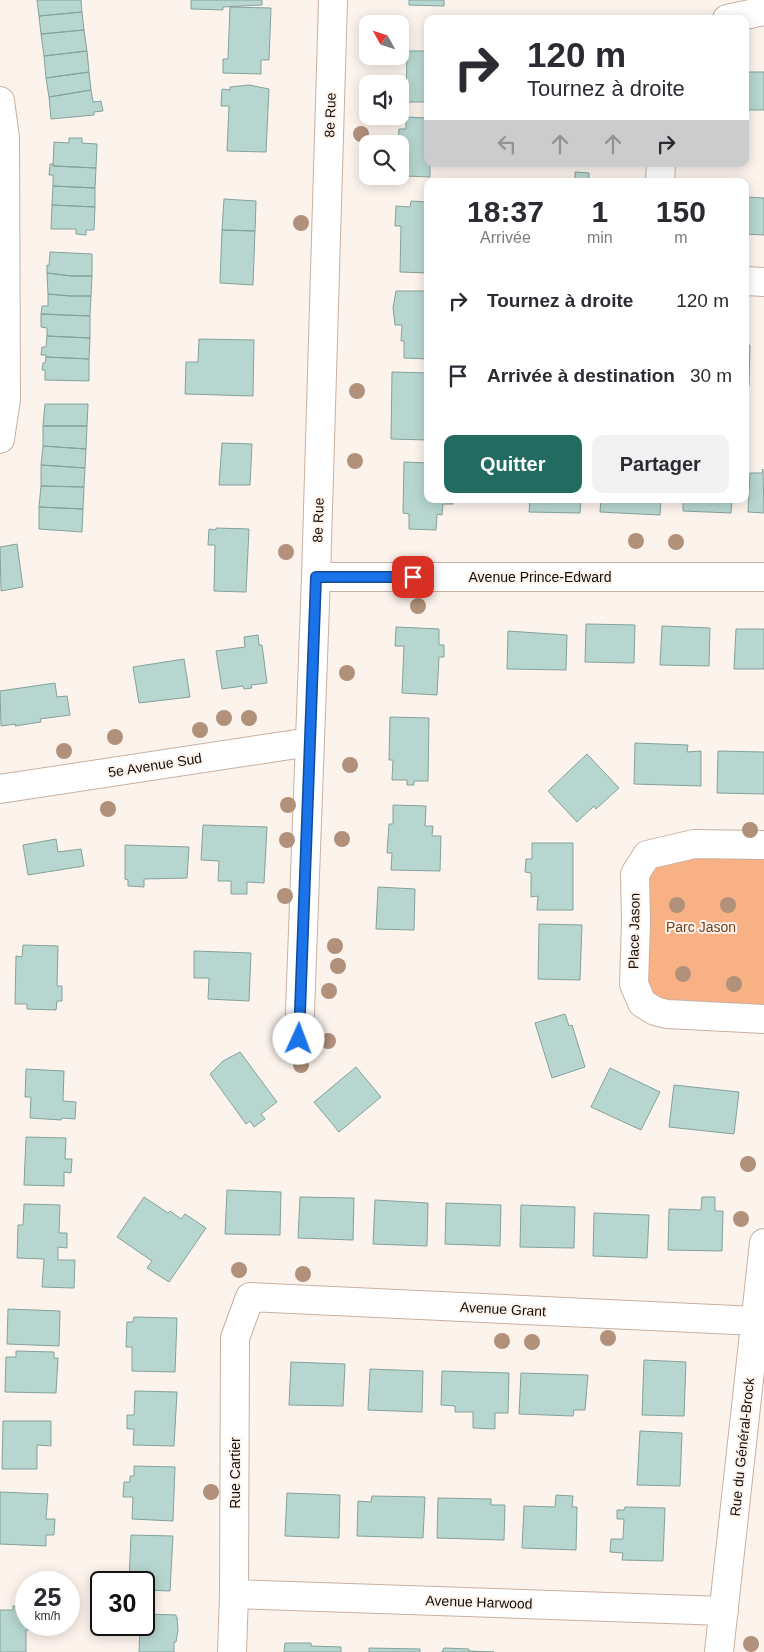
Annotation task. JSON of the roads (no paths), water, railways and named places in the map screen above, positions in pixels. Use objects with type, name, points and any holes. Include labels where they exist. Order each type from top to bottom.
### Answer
[{"type":"street","name":"8e Rue","points":[[299,1039],[316,577],[333,0]]},
{"type":"street","points":[[746,15],[764,11]]},
{"type":"street","points":[[0,101],[6,399],[0,439]]},
{"type":"street","points":[[749,281],[764,282]]},
{"type":"street","name":"Avenue Prince-Edward","points":[[316,577],[764,577]]},
{"type":"street","name":"5e Avenue Sud","points":[[0,789],[310,742]]},
{"type":"street","name":"Place Jason","points":[[764,845],[694,844],[646,855],[635,874],[634,984],[642,1003],[667,1014],[764,1019]]},
{"type":"street","name":"Rue du Général-Brock","points":[[719,1652],[764,1243]]},
{"type":"street","name":"Avenue Grant","points":[[250,1298],[756,1321]]},
{"type":"street","name":"Rue Cartier","points":[[232,1652],[234,1594],[234,1338],[250,1298]]},
{"type":"street","name":"Avenue Harwood","points":[[234,1594],[724,1611]]},
{"type":"park label","name":"Parc Jason","points":[[701,927]]}]
